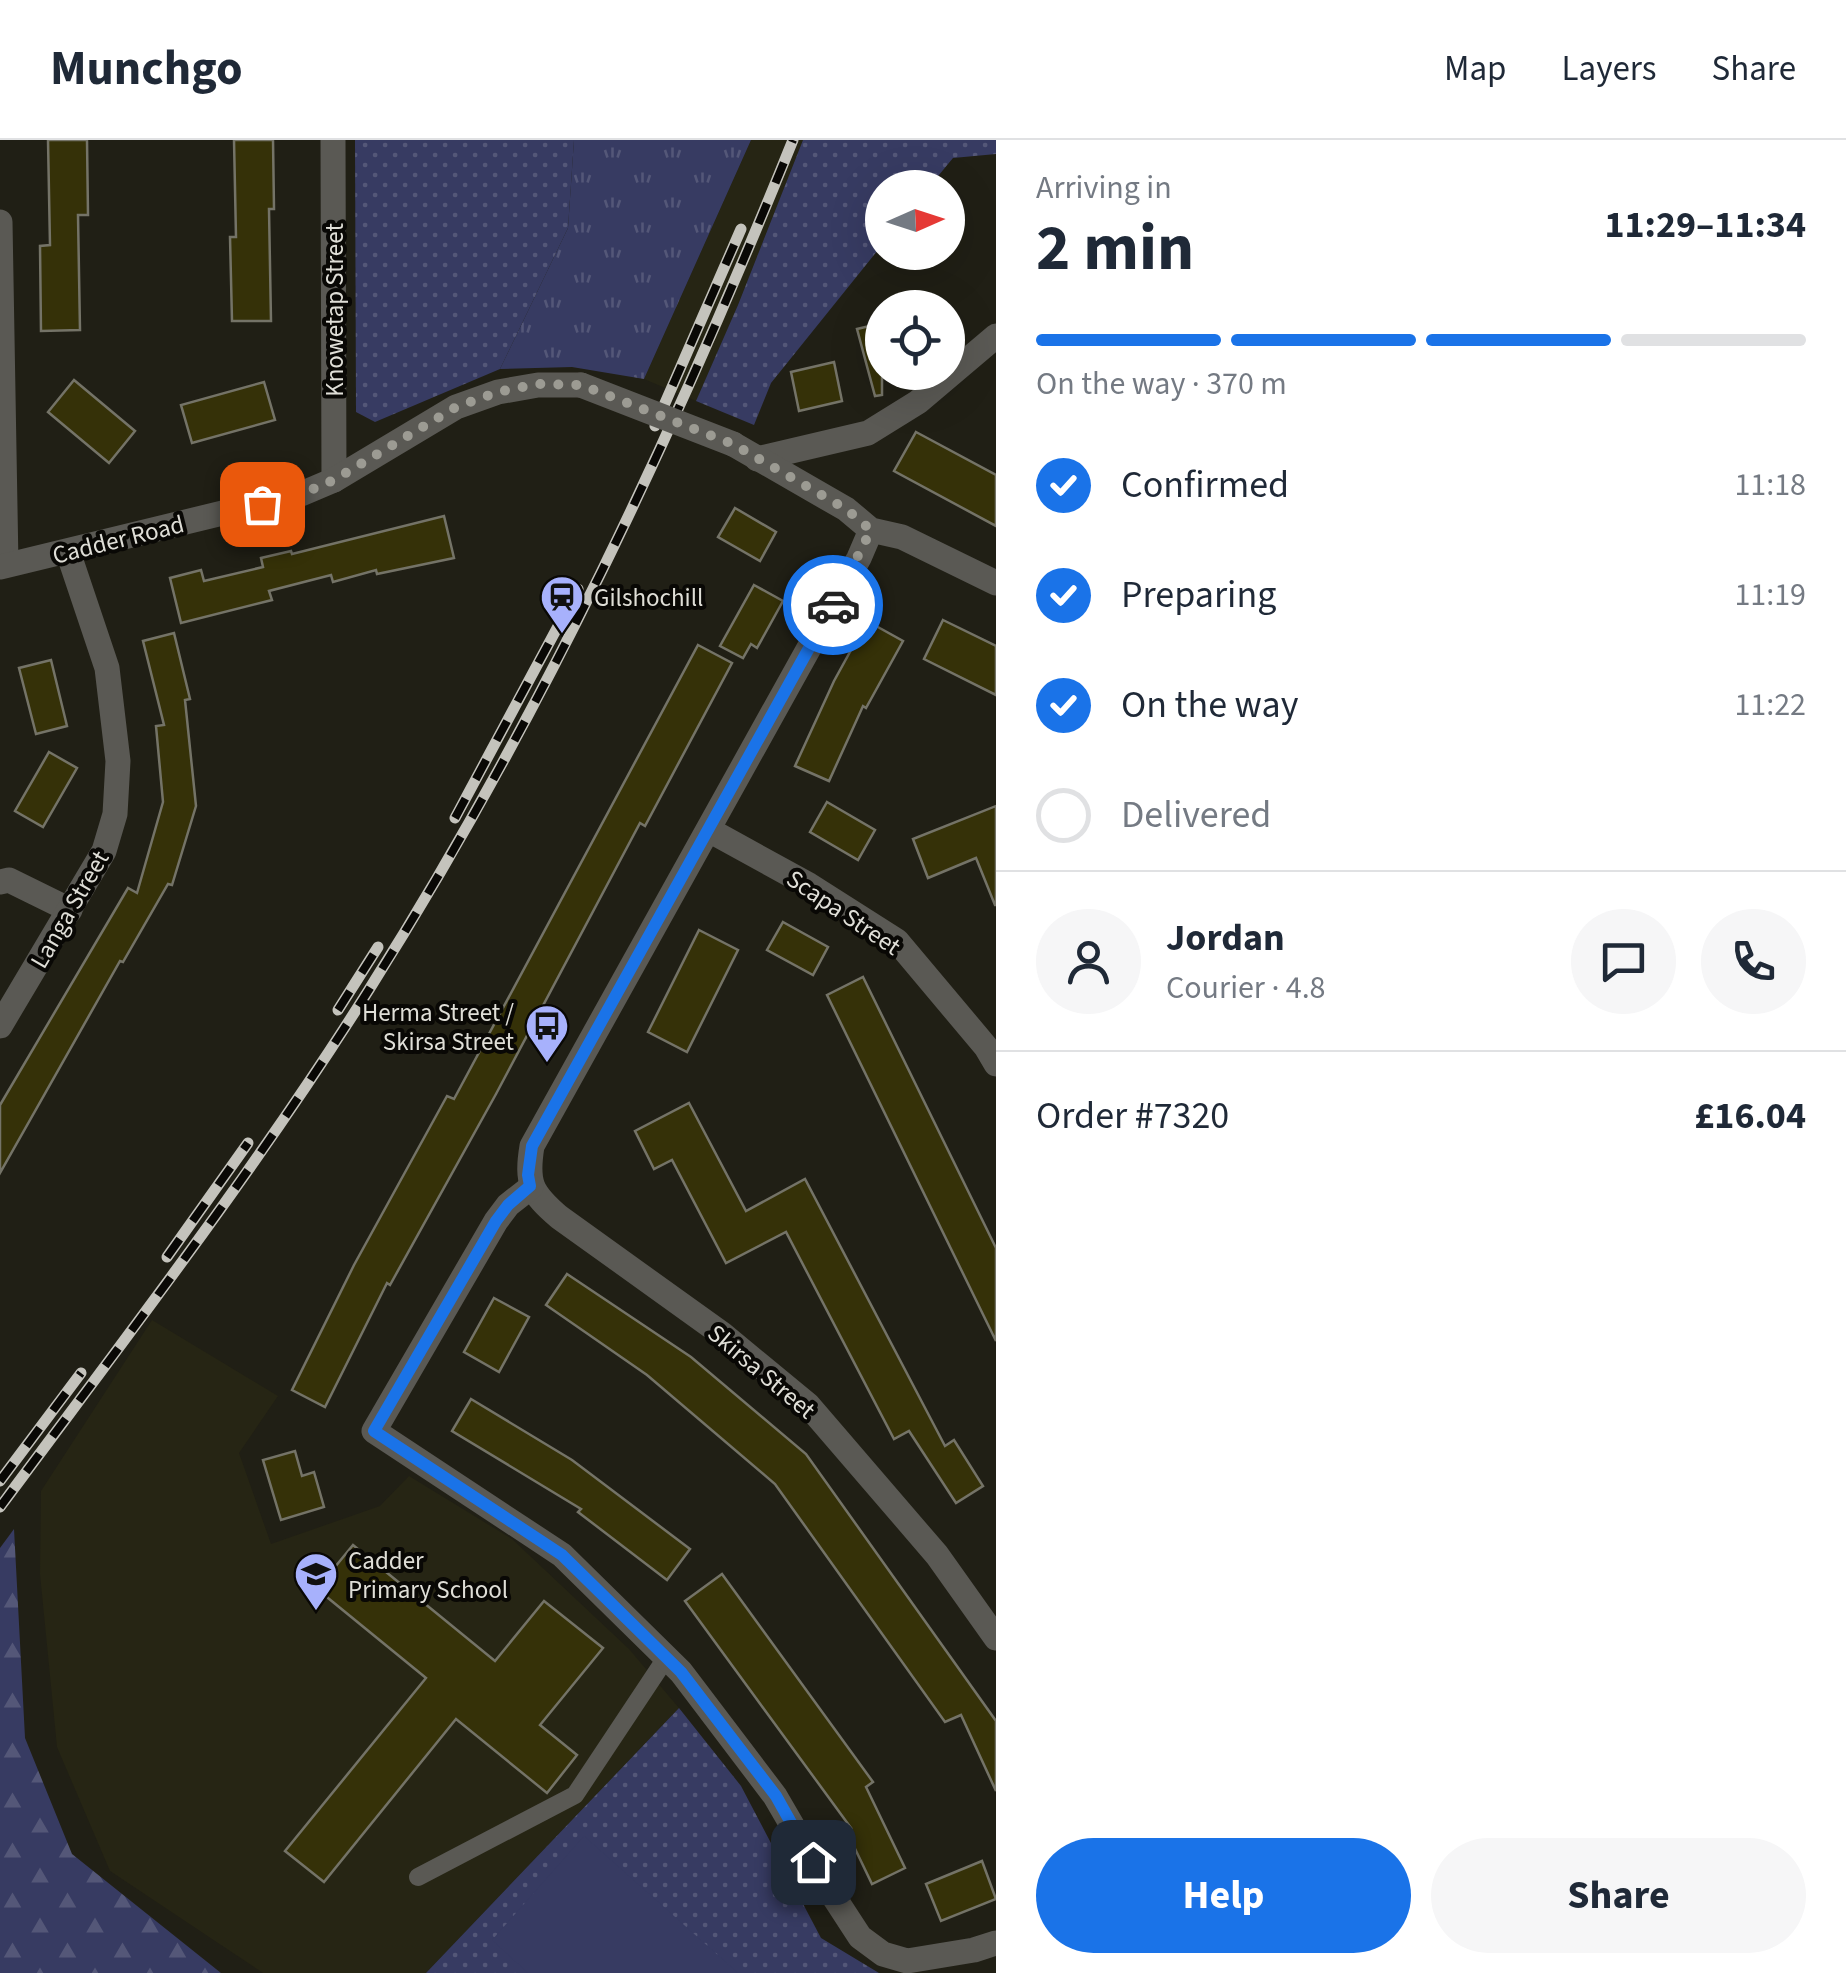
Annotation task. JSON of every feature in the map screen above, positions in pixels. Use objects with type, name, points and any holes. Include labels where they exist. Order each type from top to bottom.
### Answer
[{"type":"street","name":"Knowetap Street","points":[[333,140],[334,480]]},
{"type":"street","points":[[0,222],[3,566]]},
{"type":"street","points":[[757,459],[868,433],[918,402],[996,336]]},
{"type":"street","name":"Cadder Road","points":[[3,566],[301,494],[334,480],[456,407],[498,392],[538,384],[581,385],[733,444],[846,509],[871,530],[902,537],[996,583]]},
{"type":"street","points":[[871,530],[532,1146],[530,1186],[496,1221],[374,1431],[562,1555],[681,1672],[776,1796],[860,1937],[883,1954],[908,1961],[996,1943]]},
{"type":"street","name":"Langa Street","points":[[0,1026],[104,852],[115,814],[118,761],[107,668],[68,552]]},
{"type":"street","name":"Scapa Street","points":[[709,830],[809,885],[897,941],[996,1064]]},
{"type":"street","points":[[0,882],[9,880],[70,910]]},
{"type":"street","name":"Skirsa Street","points":[[530,1186],[559,1217],[722,1334],[808,1405],[937,1555],[996,1638]]},
{"type":"lane","points":[[418,1877],[575,1795],[666,1658]]},
{"type":"shaded area","points":[[751,140],[803,140],[696,401],[644,379]]},
{"type":"shaded area","name":"Cadder Primary School","points":[[152,1320],[278,1396],[239,1453],[271,1544],[380,1506],[409,1476],[512,1539],[629,1649],[679,1708],[426,1973],[263,1973],[110,1871],[57,1747],[40,1574],[41,1491]]},
{"type":"green space","points":[[355,140],[574,140],[568,228],[500,369],[375,422],[356,412]]},
{"type":"green space","points":[[574,140],[751,140],[644,379],[572,367],[500,369],[568,228]]},
{"type":"green space","points":[[803,140],[996,140],[996,154],[953,158],[943,170],[865,170],[865,266],[771,383],[754,425],[696,401]]},
{"type":"green space","points":[[14,1529],[25,1738],[72,1854],[221,1973],[0,1973],[0,1548]]},
{"type":"green space","points":[[679,1708],[741,1786],[821,1938],[879,1973],[426,1973]]},
{"type":"green space","points":[[584,1836],[738,1973],[528,1973],[492,1940]]},
{"type":"building","points":[[48,140],[87,140],[88,215],[78,215],[80,330],[41,331],[40,246],[50,245]]},
{"type":"building","points":[[234,140],[273,140],[274,209],[269,209],[271,321],[232,321],[230,237],[236,237]]},
{"type":"building","points":[[865,327],[865,359],[857,329]]},
{"type":"building","points":[[834,362],[842,401],[799,411],[791,372]]},
{"type":"building","points":[[74,380],[135,431],[109,463],[48,412]]},
{"type":"building","points":[[264,382],[275,420],[192,443],[181,405]]},
{"type":"building","points":[[916,432],[996,475],[996,526],[894,471]]},
{"type":"building","points":[[735,508],[776,532],[760,561],[718,537]]},
{"type":"building","points":[[444,516],[454,558],[377,574],[376,570],[333,582],[331,575],[269,591],[272,600],[181,623],[170,578],[201,570],[204,581],[263,567],[261,558],[291,551],[292,554]]},
{"type":"building","points":[[754,585],[783,601],[757,648],[751,644],[743,658],[720,646]]},
{"type":"building","points":[[943,620],[996,646],[996,695],[924,659]]},
{"type":"building","points":[[867,621],[903,641],[866,708],[863,706],[829,781],[795,766]]},
{"type":"building","points":[[174,633],[190,699],[185,700],[196,806],[172,885],[168,884],[123,962],[120,961],[0,1173],[0,1105],[128,888],[137,893],[163,802],[156,726],[164,725],[143,641]]},
{"type":"building","points":[[698,645],[732,663],[645,826],[640,823],[496,1094],[390,1285],[387,1283],[325,1407],[292,1390],[354,1265],[447,1096],[454,1099]]},
{"type":"building","points":[[51,660],[67,726],[36,734],[19,668]]},
{"type":"building","points":[[49,752],[77,768],[43,827],[15,811]]},
{"type":"building","points":[[827,802],[875,830],[858,860],[810,832]]},
{"type":"building","points":[[996,806],[996,905],[976,858],[928,878],[913,839]]},
{"type":"building","points":[[783,922],[828,947],[813,975],[767,950]]},
{"type":"building","points":[[699,930],[738,950],[687,1052],[648,1032]]},
{"type":"building","points":[[863,977],[996,1248],[996,1341],[827,995]]},
{"type":"building","points":[[689,1103],[746,1211],[805,1179],[945,1446],[954,1440],[983,1486],[956,1503],[909,1431],[894,1439],[786,1232],[726,1263],[672,1160],[654,1169],[635,1131]]},
{"type":"building","points":[[567,1274],[691,1357],[806,1454],[996,1721],[996,1791],[961,1715],[945,1722],[775,1484],[647,1375],[546,1305]]},
{"type":"building","points":[[494,1298],[529,1317],[499,1372],[464,1352]]},
{"type":"building","points":[[471,1399],[572,1460],[690,1549],[667,1580],[578,1512],[581,1509],[452,1431]]},
{"type":"building","points":[[295,1451],[302,1476],[314,1472],[324,1507],[281,1520],[263,1460]]},
{"type":"building","points":[[353,1545],[495,1661],[544,1601],[603,1648],[540,1725],[577,1755],[547,1793],[456,1719],[324,1882],[285,1851],[426,1678],[317,1589]]},
{"type":"building","points":[[722,1574],[873,1782],[866,1787],[905,1868],[872,1884],[846,1830],[851,1828],[685,1601]]},
{"type":"building","points":[[982,1861],[996,1899],[941,1921],[926,1884]]},
{"type":"railway","points":[[0,1507],[282,1121],[432,886],[601,573],[701,359],[793,140]]},
{"type":"railway","points":[[655,426],[741,229]]},
{"type":"railway","points":[[455,818],[578,589]]},
{"type":"railway","points":[[338,1010],[378,947]]},
{"type":"railway","points":[[167,1257],[248,1143]]},
{"type":"railway","points":[[0,1481],[81,1373]]},
{"type":"way so far","points":[[262,504],[334,480],[456,407],[498,392],[538,384],[581,385],[733,444],[846,509],[871,530],[833,605]]},
{"type":"place","name":"Gilshochill","points":[[562,635]]},
{"type":"place","name":"Herma Street / Skirsa Street","points":[[547,1064]]},
{"type":"place","name":"Cadder Primary School","points":[[316,1612]]},
{"type":"route","points":[[813,1862],[776,1796],[681,1672],[562,1555],[374,1431],[496,1221],[530,1186],[532,1146],[833,605]]}]
